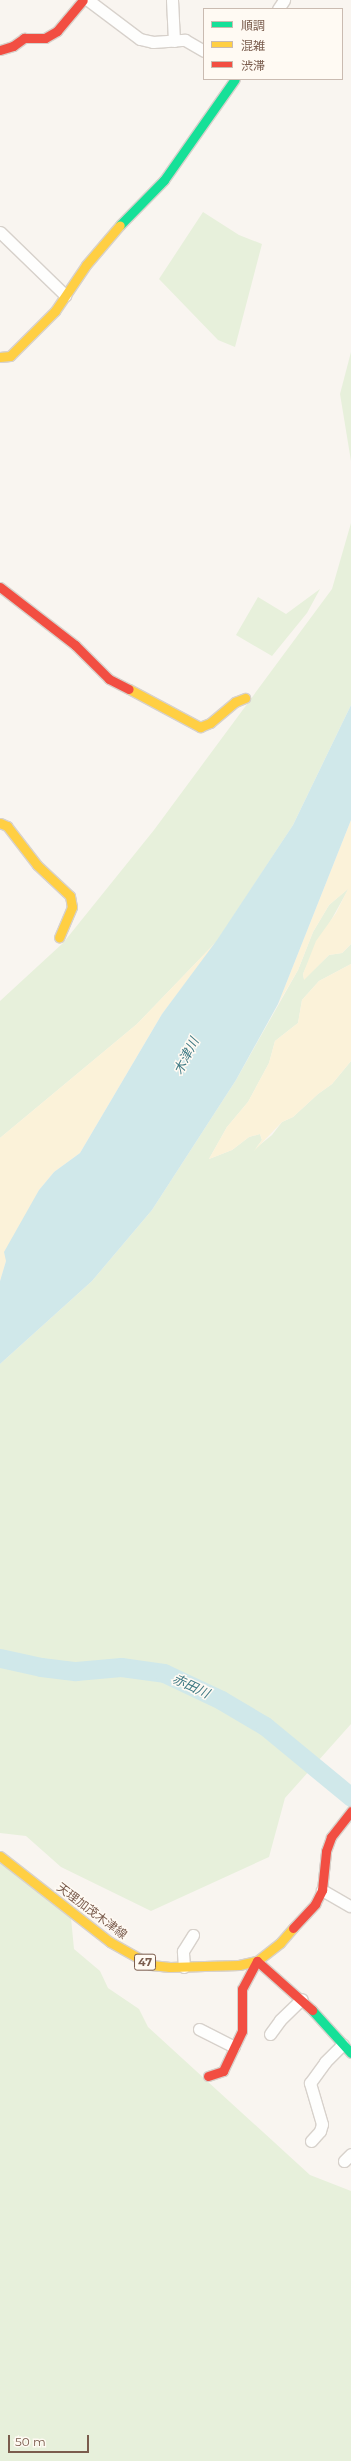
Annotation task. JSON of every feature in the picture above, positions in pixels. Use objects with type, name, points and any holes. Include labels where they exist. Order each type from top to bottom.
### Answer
[{"type":"street","points":[[0,50],[13,46],[24,38],[45,38],[57,31],[83,0]]},
{"type":"street","points":[[88,0],[140,39],[153,42],[184,40],[203,50]]},
{"type":"street","points":[[172,0],[174,41]]},
{"type":"street","points":[[0,357],[10,356],[55,311],[86,265],[115,230],[164,180],[234,80]]},
{"type":"street","points":[[0,232],[65,295]]},
{"type":"street","points":[[0,587],[75,645],[108,679],[200,727],[210,723],[235,702],[245,698]]},
{"type":"street","points":[[0,823],[7,826],[37,865],[70,896],[72,907],[59,937]]},
{"type":"street","name":"天理加茂木津線","points":[[0,1856],[110,1942],[152,1965],[184,1967],[239,1965],[257,1961],[280,1943],[306,1916],[322,1890],[326,1851],[331,1837],[348,1814]]},
{"type":"street","points":[[322,1890],[350,1906]]},
{"type":"street","points":[[184,1967],[184,1951],[192,1935]]},
{"type":"street","points":[[208,2076],[222,2071],[242,2030],[242,1989],[257,1961],[302,1999],[347,2049],[325,2062],[310,2083],[322,2124],[320,2131],[311,2141]]},
{"type":"street","points":[[270,2034],[280,2020],[302,1999]]},
{"type":"street","points":[[199,2029],[234,2047]]},
{"type":"green space","points":[[203,212],[239,235],[262,244],[235,347],[218,340],[159,279]]},
{"type":"green space","points":[[351,352],[351,461],[340,394]]},
{"type":"green space","points":[[351,523],[351,705],[293,825],[217,941],[137,1024],[0,1138],[0,1001],[63,943],[154,830],[332,589]]},
{"type":"green space","points":[[320,589],[307,613],[272,656],[236,635],[258,597],[286,614]]},
{"type":"green space","points":[[349,888],[310,958],[303,974],[304,979],[329,955],[342,953],[351,944],[351,964],[319,981],[302,1000],[298,1023],[275,1041],[269,1063],[248,1102],[227,1127],[209,1159],[232,1150],[249,1137],[260,1134],[262,1140],[256,1148],[272,1135],[282,1122],[293,1117],[318,1094],[332,1084],[351,1061],[351,1724],[285,1798],[269,1857],[151,1911],[61,1867],[26,1836],[0,1833],[0,1364],[92,1281],[152,1210],[236,1080],[298,970],[313,932],[329,905]]},
{"type":"green space","points":[[0,1863],[71,1918],[74,1949],[100,1971],[108,1988],[139,2009],[148,2027],[310,2175],[351,2191],[351,2461],[0,2461]]},
{"type":"sand","points":[[351,820],[351,944],[342,953],[329,955],[304,980],[303,974],[316,941],[336,913],[348,889],[329,905],[313,932],[298,970],[278,1004]]},
{"type":"sand","points":[[217,941],[162,1014],[80,1153],[54,1172],[39,1190],[6,1261],[0,1281],[0,1138],[137,1024]]},
{"type":"sand","points":[[351,964],[351,1061],[332,1084],[318,1094],[293,1117],[282,1122],[254,1151],[262,1140],[260,1134],[249,1137],[232,1150],[209,1159],[227,1127],[248,1102],[269,1063],[275,1041],[298,1023],[302,1000],[319,981]]},
{"type":"water","name":"木津川","points":[[351,705],[351,820],[278,1004],[236,1080],[152,1210],[92,1281],[0,1364],[0,1281],[6,1261],[4,1252],[39,1190],[54,1172],[80,1153],[162,1014],[217,940],[293,825]]},
{"type":"waterway","name":"赤田川","points":[[0,1658],[41,1667],[76,1671],[121,1667],[164,1673],[221,1700],[265,1726],[351,1797]]},
{"type":"traffic: fast","points":[[120,225],[164,180],[234,80]]},
{"type":"traffic: fast","points":[[312,2010],[351,2053]]},
{"type":"traffic: slow","points":[[0,357],[10,356],[55,311],[86,265],[120,225]]},
{"type":"traffic: slow","points":[[129,689],[200,727],[210,723],[235,702],[245,698]]},
{"type":"traffic: slow","points":[[0,823],[7,826],[37,865],[70,896],[72,907],[59,937]]},
{"type":"traffic: slow","points":[[0,1856],[110,1942],[151,1965],[170,1967],[239,1965],[257,1961],[280,1943],[293,1928]]},
{"type":"traffic: jam","points":[[0,50],[13,46],[24,38],[45,38],[57,31],[83,0]]},
{"type":"traffic: jam","points":[[0,587],[75,645],[109,679],[129,689]]},
{"type":"traffic: jam","points":[[293,1928],[315,1904],[322,1890],[326,1851],[331,1837],[351,1811]]},
{"type":"traffic: jam","points":[[208,2076],[223,2071],[242,2031],[242,1989],[257,1961],[312,2010]]}]
